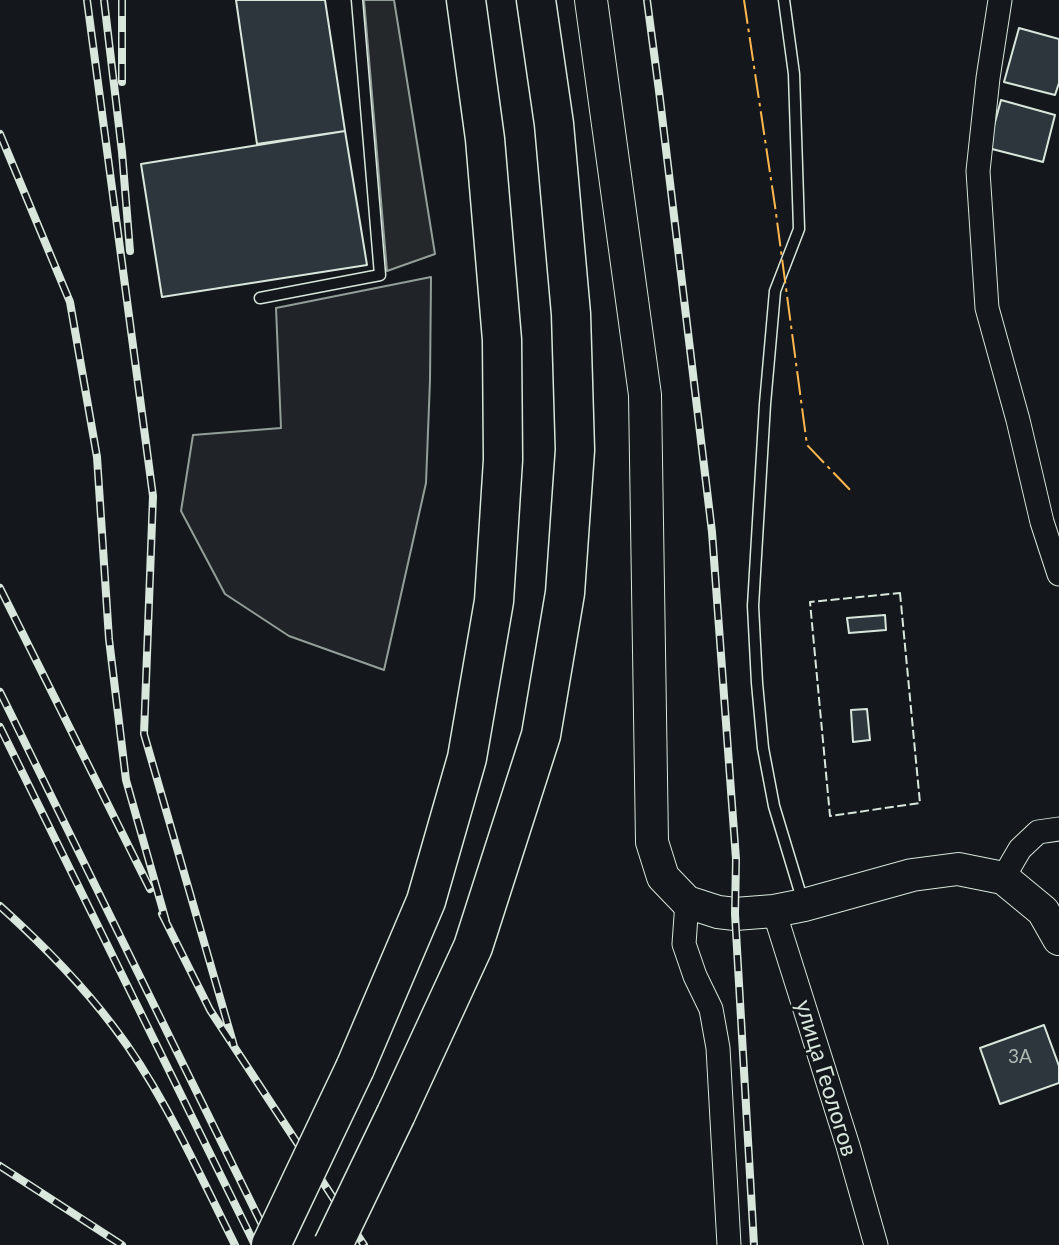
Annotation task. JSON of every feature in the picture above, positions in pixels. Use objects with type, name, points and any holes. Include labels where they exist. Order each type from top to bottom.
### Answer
[{"type":"highway","points":[[271,1245],[355,1068],[426,901],[467,758],[494,601],[503,460],[502,340],[485,139],[466,0]]},
{"type":"highway","points":[[333,1245],[473,947],[541,735],[565,593],[575,450],[571,314],[554,124],[536,0]]},
{"type":"main road","points":[[591,0],[645,395],[652,842],[663,877],[687,902],[718,912],[735,914],[789,908],[912,875],[958,869],[1003,878],[1043,911],[1059,939]]},
{"type":"street","points":[[1000,0],[978,171],[987,308],[1018,420],[1041,522],[1059,574]]},
{"type":"street","points":[[1003,878],[1020,849],[1038,832],[1059,830]]},
{"type":"street","points":[[687,902],[684,944],[695,976],[711,1009],[718,1048],[729,1245]]},
{"type":"street","name":"улица Геологов","points":[[789,908],[848,1146],[876,1245]]},
{"type":"lane","points":[[260,298],[380,275],[357,0]]},
{"type":"lane","points":[[784,0],[794,74],[799,229],[775,291],[765,404],[753,606],[763,748],[789,908]]},
{"type":"shaded area","points":[[364,0],[394,0],[435,254],[387,271]]},
{"type":"shaded area","points":[[431,277],[426,483],[384,670],[289,636],[225,594],[181,511],[193,435],[281,428],[276,308]]},
{"type":"building","points":[[236,0],[325,0],[345,131],[257,144]]},
{"type":"building","points":[[1019,28],[1059,39],[1059,83],[1055,95],[1004,82]]},
{"type":"building","points":[[1001,100],[1055,115],[1043,162],[988,148]]},
{"type":"building","points":[[345,131],[367,265],[162,297],[141,164]]},
{"type":"building","points":[[885,615],[886,630],[849,633],[847,618]]},
{"type":"building","points":[[867,709],[870,740],[853,742],[851,710]]},
{"type":"building","points":[[1044,1025],[1059,1066],[1059,1083],[1000,1104],[980,1048]]},
{"type":"railway","points":[[87,0],[153,496],[144,734],[234,1046]]},
{"type":"railway","points":[[104,0],[122,152],[130,251]]},
{"type":"railway","points":[[122,0],[122,82]]},
{"type":"railway","points":[[647,0],[712,532],[736,859],[735,914],[754,1245]]},
{"type":"railway","points":[[0,134],[70,302],[97,457],[109,639],[126,780],[166,921]]},
{"type":"railway","points":[[0,588],[150,889]]},
{"type":"railway","points":[[0,692],[272,1245]]},
{"type":"railway","points":[[0,727],[255,1245]]},
{"type":"railway","points":[[0,906],[74,978],[131,1051],[179,1132],[235,1245]]},
{"type":"railway","points":[[162,914],[210,1010],[364,1245]]},
{"type":"railway","points":[[0,1166],[122,1245]]},
{"type":"fence","points":[[900,593],[920,803],[830,816],[810,602],[900,593]]},
{"type":"power","points":[[744,0],[807,445],[853,493]]}]
